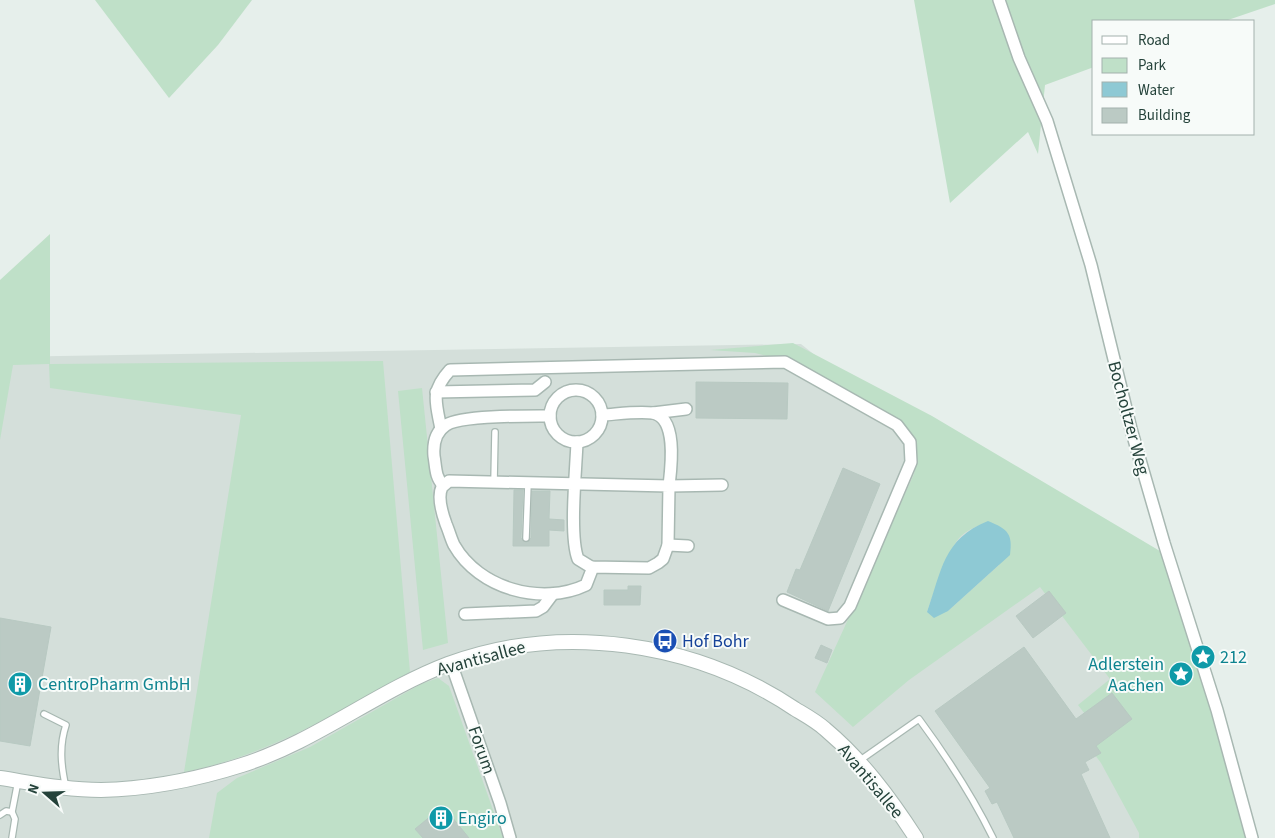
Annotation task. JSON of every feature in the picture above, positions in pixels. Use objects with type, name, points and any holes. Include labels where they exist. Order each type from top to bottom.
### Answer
[{"type":"street","name":"Bocholtzer Weg","points":[[999,0],[1019,58],[1047,121],[1091,265],[1131,429],[1164,543],[1218,710],[1252,838]]},
{"type":"street","points":[[443,485],[436,473],[434,447],[441,429],[435,397],[439,382],[450,370],[699,366],[784,362],[897,425],[910,442],[911,462],[850,606],[840,618],[828,618],[782,600]]},
{"type":"street","points":[[545,368],[545,382],[560,396]]},
{"type":"street","points":[[436,392],[535,390],[545,382]]},
{"type":"street","points":[[576,389],[586,391],[594,397],[600,405],[602,415],[601,425],[595,434],[587,440],[577,442],[567,440],[558,435],[552,426],[550,416],[552,406],[560,396],[576,389]]},
{"type":"street","points":[[577,442],[575,551],[578,559],[583,564],[593,567],[654,566],[663,559],[668,545],[670,436],[667,424],[668,417],[673,410]]},
{"type":"street","points":[[602,415],[686,410]]},
{"type":"street","points":[[651,413],[661,417],[667,424]]},
{"type":"street","points":[[441,429],[461,419],[550,416]]},
{"type":"street","points":[[593,567],[586,585],[575,590],[552,594],[521,592],[502,586],[469,563],[454,546],[444,516],[440,492],[443,485],[449,481],[669,486],[722,485]]},
{"type":"street","points":[[668,545],[688,546]]},
{"type":"street","points":[[465,614],[536,611],[543,607],[552,594]]},
{"type":"street","name":"Avantisallee","points":[[0,778],[66,788],[102,790],[147,786],[243,765],[318,731],[418,676],[451,663],[541,643],[608,644],[662,652],[716,668],[768,691],[823,727],[859,761],[899,812],[916,838]]},
{"type":"street","name":"Forum","points":[[451,663],[510,838]]},
{"type":"lane","points":[[494,482],[495,432]]},
{"type":"lane","points":[[526,538],[528,483]]},
{"type":"lane","points":[[44,714],[66,725],[60,742],[62,770],[66,788]]},
{"type":"lane","points":[[859,761],[919,719],[957,772],[976,803],[993,838]]},
{"type":"lane","points":[[12,838],[15,819],[12,812],[18,781]]},
{"type":"lane","points":[[0,815],[6,811],[12,812]]},
{"type":"shaded area","points":[[801,344],[1158,629],[1230,838],[0,838],[0,357]]},
{"type":"green space","points":[[95,0],[252,0],[218,45],[169,98]]},
{"type":"green space","points":[[914,0],[1275,0],[1275,4],[1228,20],[1092,20],[1092,68],[1045,85],[1038,154],[1028,132],[950,203]]},
{"type":"green space","points":[[50,234],[50,364],[383,361],[410,672],[328,717],[273,744],[215,765],[184,772],[241,415],[50,388],[49,364],[13,365],[0,440],[0,280]]},
{"type":"green space","points":[[793,343],[932,416],[1165,554],[1254,838],[1139,838],[1139,833],[1101,763],[1077,731],[1088,718],[1078,705],[1110,679],[1040,587],[909,680],[853,727],[815,692],[914,474],[917,451],[914,439],[899,422],[797,364],[755,353],[710,350]],"holes":[[[989,522],[999,565],[948,611],[927,612],[951,550],[967,531]]]},
{"type":"green space","points":[[422,388],[448,643],[423,650],[398,391]]},
{"type":"green space","points":[[438,678],[449,686],[503,838],[209,838],[217,793],[237,778],[310,747],[421,684]]},
{"type":"water","points":[[988,521],[1008,533],[1011,542],[1010,555],[948,611],[934,618],[927,612],[946,558],[962,537],[973,528]]},
{"type":"building","points":[[696,382],[788,383],[787,419],[696,418]]},
{"type":"building","points":[[843,468],[880,484],[828,611],[787,592],[796,569],[800,570]]},
{"type":"building","points":[[514,490],[523,490],[521,538],[526,543],[531,538],[532,491],[550,491],[549,519],[564,520],[564,531],[549,530],[549,546],[513,546]]},
{"type":"building","points":[[628,586],[641,586],[640,605],[604,605],[604,590],[628,590]]},
{"type":"building","points":[[1049,591],[1066,613],[1033,638],[1016,616]]},
{"type":"building","name":"CentroPharm GmbH","points":[[0,618],[51,627],[30,746],[0,741]]},
{"type":"building","points":[[821,645],[832,650],[827,663],[815,658]]},
{"type":"building","points":[[1024,647],[1076,719],[1112,693],[1132,719],[1096,746],[1101,753],[1085,762],[1089,770],[1081,774],[1110,838],[1014,838],[997,802],[992,804],[985,791],[990,788],[935,711]]},
{"type":"building","name":"Engiro","points":[[443,806],[469,838],[423,838],[415,829]]},
{"type":"place","name":"Hof Bohr","points":[[665,641]]},
{"type":"place","name":"212","points":[[1203,657]]},
{"type":"place","name":"Adlerstein Aachen","points":[[1181,674]]},
{"type":"place","name":"CentroPharm GmbH","points":[[20,684]]},
{"type":"place","name":"Engiro","points":[[441,818]]}]
